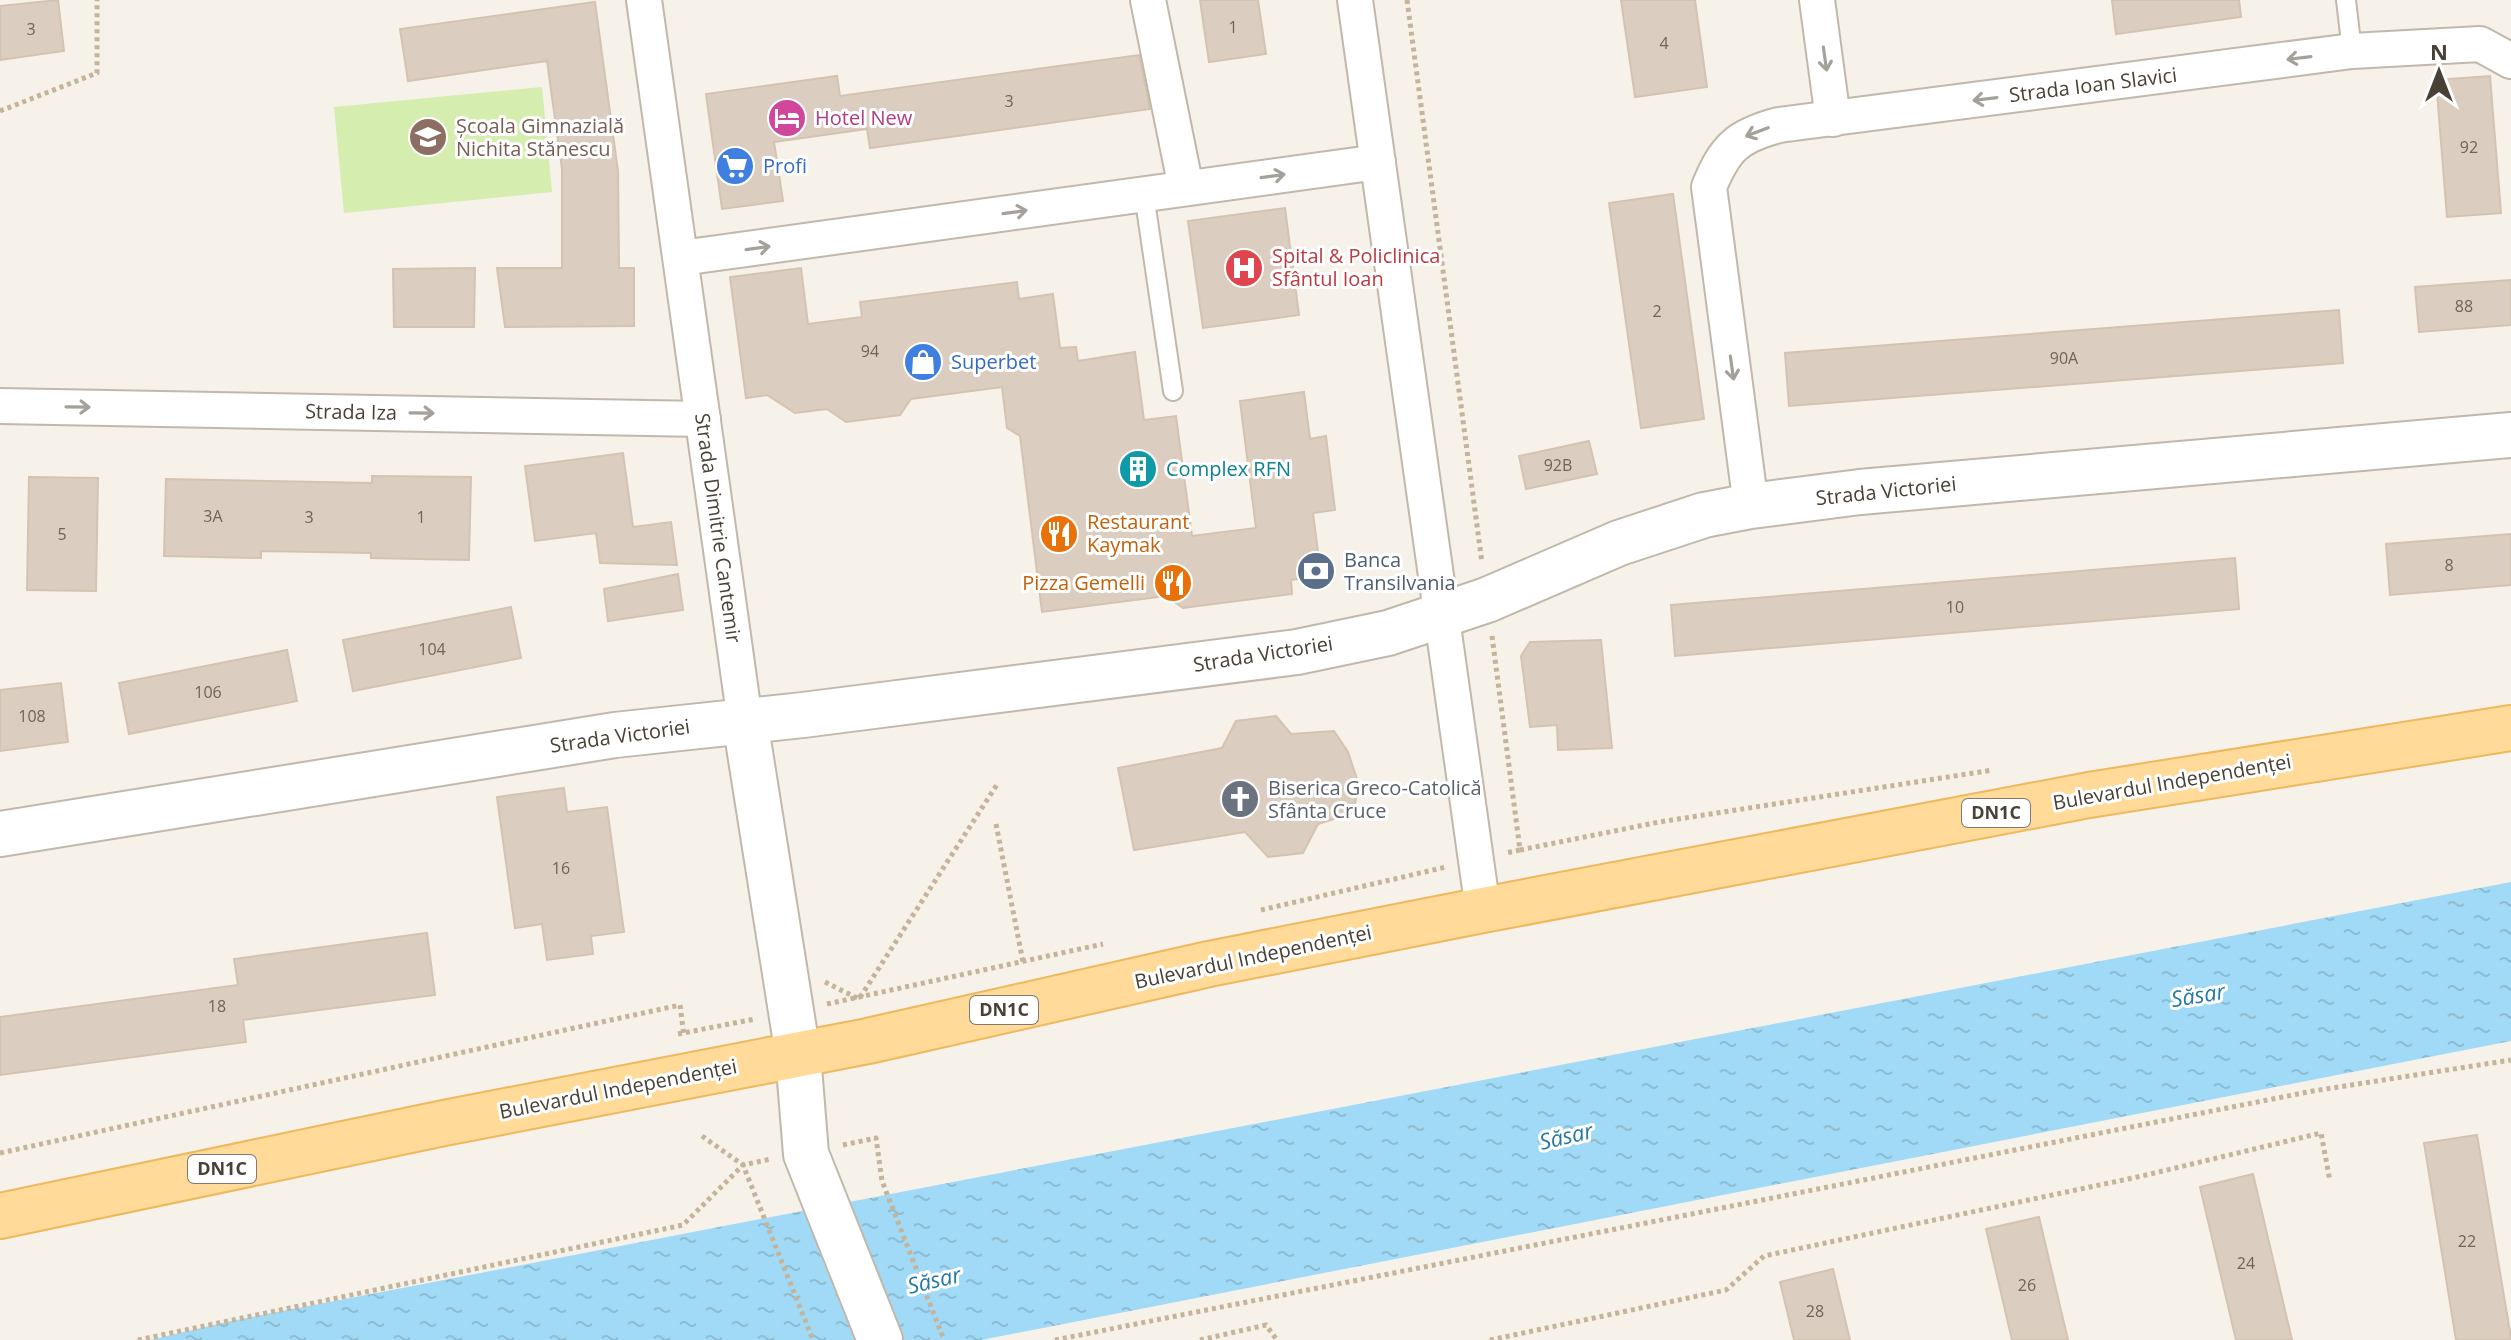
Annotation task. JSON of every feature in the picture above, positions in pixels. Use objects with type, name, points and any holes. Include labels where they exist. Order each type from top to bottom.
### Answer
[{"type":"main road","name":"Bulevardul Independenței","points":[[0,1216],[444,1123],[798,1055],[1209,964],[1483,910],[2089,795],[2511,728]]},
{"type":"street","name":"Strada Dimitrie Cantemir","points":[[644,0],[745,721],[798,1055],[806,1154],[880,1340]]},
{"type":"street","points":[[1148,0],[1186,188]]},
{"type":"street","points":[[1355,0],[1483,910]]},
{"type":"street","points":[[1817,0],[1833,119]]},
{"type":"street","name":"Strada Ioan Slavici","points":[[1751,506],[1709,187],[1722,156],[1749,133],[1779,125],[2352,51],[2480,44],[2511,61]]},
{"type":"street","points":[[681,258],[1378,162]]},
{"type":"street","name":"Strada Iza","points":[[0,406],[703,419]]},
{"type":"street","name":"Strada Victoriei","points":[[0,834],[615,735],[1297,652],[1388,633],[1442,616],[1619,543],[1704,515],[1751,506],[1860,492],[2511,435]]},
{"type":"lane","points":[[2346,0],[2352,51]]},
{"type":"lane","points":[[1144,194],[1173,391]]},
{"type":"path","points":[[0,111],[97,73],[97,0]]},
{"type":"path","points":[[1249,913],[1520,850],[1407,0]]},
{"type":"path","points":[[859,999],[998,783]]},
{"type":"path","points":[[996,824],[1023,962]]},
{"type":"path","points":[[667,1037],[859,999],[1113,942]]},
{"type":"path","points":[[0,1153],[680,1005],[686,1044]]},
{"type":"path","points":[[1055,1340],[2313,1091],[2511,1060]]},
{"type":"path","points":[[1490,1340],[1726,1290],[1764,1256],[2142,1176],[2321,1133],[2330,1181]]},
{"type":"path","points":[[702,1136],[743,1165],[757,1208],[813,1340]]},
{"type":"path","points":[[876,1138],[882,1181],[944,1340]]},
{"type":"path","points":[[138,1340],[683,1225],[743,1165]]},
{"type":"path","points":[[1200,1340],[1266,1325],[1277,1340]]},
{"type":"green space","points":[[542,87],[552,192],[344,213],[334,107]]},
{"type":"water","name":"Săsar","points":[[2511,882],[2511,1041],[981,1340],[150,1340],[231,1321]]},
{"type":"building","points":[[58,0],[64,51],[0,60],[0,6]]},
{"type":"building","points":[[1200,0],[1258,0],[1266,54],[1209,62]]},
{"type":"building","points":[[1621,0],[1695,0],[1707,87],[1635,97]]},
{"type":"building","points":[[2112,0],[2239,0],[2241,17],[2116,34]]},
{"type":"building","points":[[595,2],[618,171],[619,268],[634,268],[634,326],[505,327],[497,268],[562,268],[562,169],[547,61],[408,81],[400,29]]},
{"type":"building","points":[[1139,55],[1150,109],[870,148],[867,129],[774,142],[783,201],[722,209],[706,94],[837,76],[840,96]]},
{"type":"building","points":[[2490,76],[2501,213],[2447,217],[2436,80]]},
{"type":"building","points":[[1673,194],[1704,419],[1641,428],[1609,203]]},
{"type":"building","name":"Spital & Policlinica Sfântul Ioan","points":[[1285,208],[1299,315],[1203,328],[1188,221]]},
{"type":"building","points":[[475,268],[474,327],[394,327],[393,269]]},
{"type":"building","points":[[801,268],[808,324],[862,317],[860,302],[1017,282],[1019,299],[1053,294],[1060,348],[1076,347],[1078,361],[1135,352],[1144,420],[1176,416],[1192,536],[1256,528],[1240,401],[1304,392],[1310,439],[1326,436],[1335,510],[1313,513],[1321,576],[1291,580],[1292,594],[1183,608],[1166,596],[1042,612],[1020,436],[1007,428],[1002,387],[911,399],[900,415],[846,422],[827,409],[795,413],[767,395],[746,398],[730,277]]},
{"type":"building","points":[[2511,280],[2511,325],[2419,332],[2415,287]]},
{"type":"building","points":[[2339,310],[2343,363],[1789,406],[1785,353]]},
{"type":"building","points":[[1589,441],[1597,474],[1526,489],[1519,456]]},
{"type":"building","points":[[623,453],[633,527],[671,522],[677,565],[600,563],[596,533],[535,541],[525,466]]},
{"type":"building","points":[[372,476],[471,477],[469,560],[371,558],[371,553],[261,551],[261,558],[164,556],[166,479],[372,483]]},
{"type":"building","points":[[29,477],[98,478],[96,591],[27,590]]},
{"type":"building","points":[[2511,534],[2511,585],[2390,595],[2386,544]]},
{"type":"building","points":[[2235,558],[2239,609],[1675,656],[1671,605]]},
{"type":"building","points":[[678,574],[683,610],[608,621],[604,589]]},
{"type":"building","points":[[511,607],[521,658],[353,691],[343,640]]},
{"type":"building","points":[[1601,640],[1612,748],[1558,750],[1557,725],[1530,727],[1521,656],[1530,642]]},
{"type":"building","points":[[287,650],[297,701],[129,734],[119,683]]},
{"type":"building","points":[[61,683],[68,742],[0,751],[0,690]]},
{"type":"building","name":"Biserica Greco-Catolică Sfânta Cruce","points":[[1276,716],[1291,734],[1334,731],[1348,752],[1359,785],[1353,813],[1318,824],[1303,853],[1268,857],[1245,832],[1134,850],[1118,768],[1222,748],[1236,721]]},
{"type":"building","points":[[564,788],[567,812],[607,807],[624,932],[591,936],[593,954],[547,960],[542,924],[515,928],[497,797]]},
{"type":"building","points":[[427,933],[435,995],[243,1020],[246,1042],[0,1075],[0,1017],[238,985],[234,959]]},
{"type":"building","points":[[2477,1135],[2511,1340],[2456,1340],[2424,1143]]},
{"type":"building","points":[[2253,1174],[2292,1340],[2236,1340],[2200,1187]]},
{"type":"building","points":[[2039,1217],[2068,1340],[2012,1340],[1986,1229]]},
{"type":"building","points":[[1833,1269],[1850,1340],[1794,1340],[1780,1282]]},
{"type":"place","name":"Hotel New","points":[[787,118]]},
{"type":"place","name":"Școala Gimnazială Nichita Stănescu","points":[[428,137]]},
{"type":"place","name":"Profi","points":[[735,166]]},
{"type":"place","name":"Spital & Policlinica Sfântul Ioan","points":[[1244,268]]},
{"type":"place","name":"Superbet","points":[[923,362]]},
{"type":"place","name":"Complex RFN","points":[[1138,469]]},
{"type":"place","name":"Restaurant Kaymak","points":[[1059,534]]},
{"type":"place","name":"Banca Transilvania","points":[[1316,571]]},
{"type":"place","name":"Pizza Gemelli","points":[[1173,583]]},
{"type":"place","name":"Biserica Greco-Catolică Sfânta Cruce","points":[[1240,799]]}]
